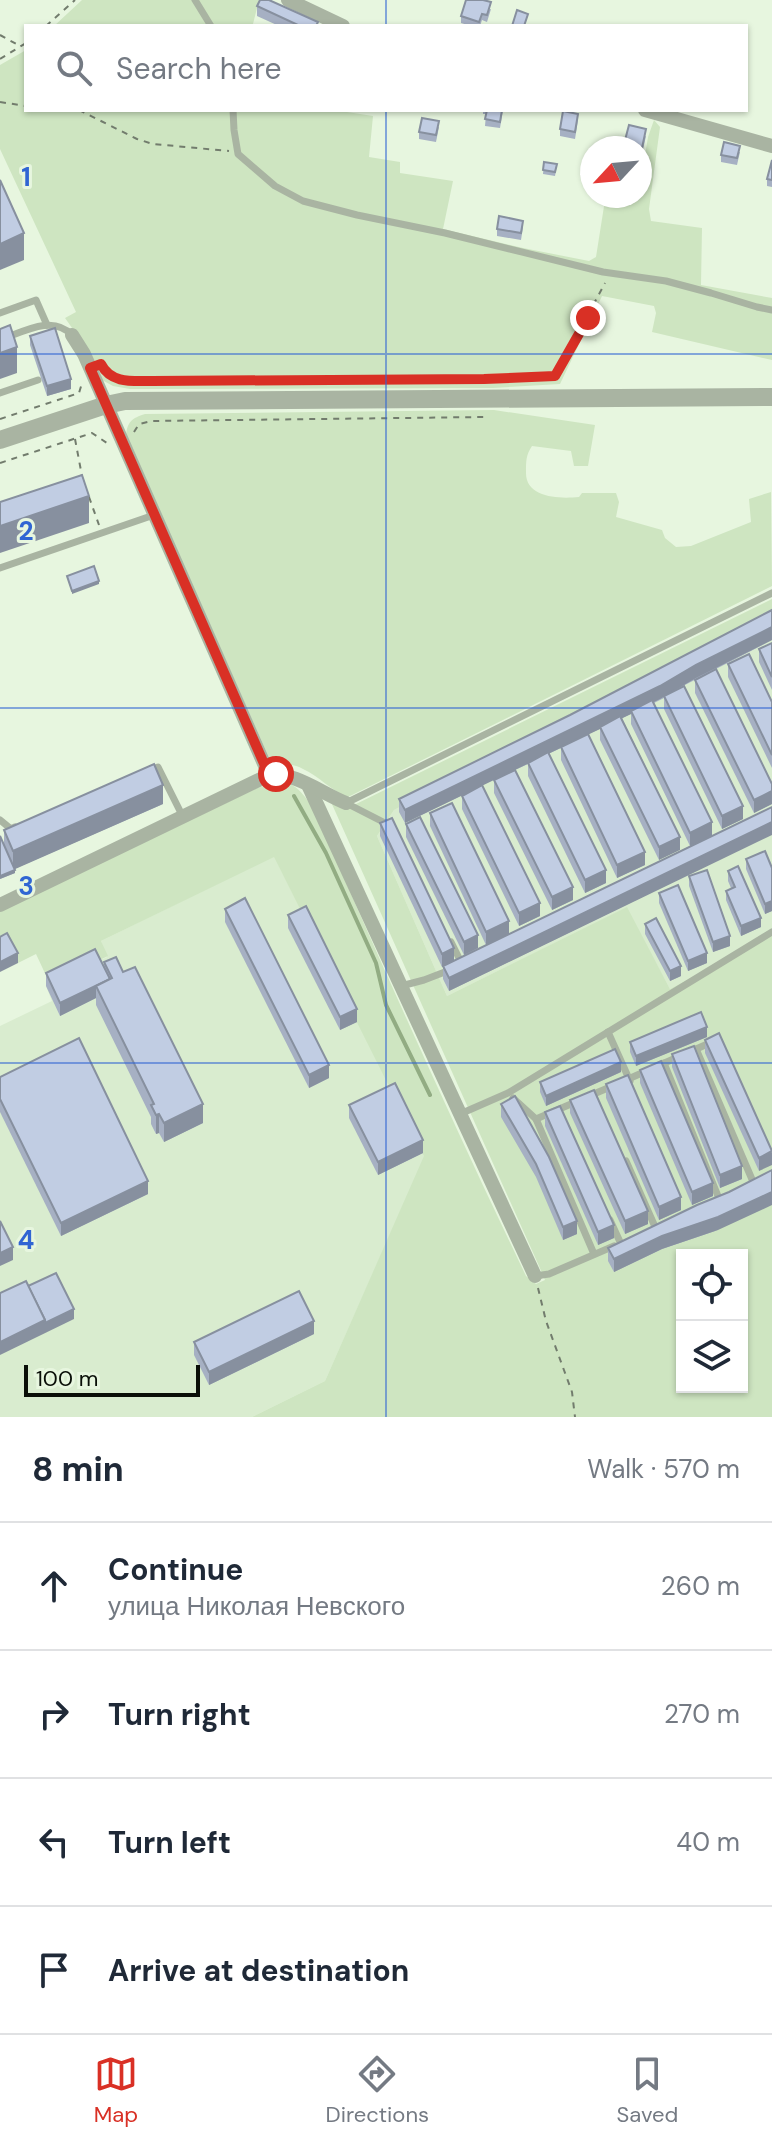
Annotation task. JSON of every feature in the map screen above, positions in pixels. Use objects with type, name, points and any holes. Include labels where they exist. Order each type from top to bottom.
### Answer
[{"type":"street","points":[[288,0],[339,24]]},
{"type":"street","points":[[652,112],[772,146]]},
{"type":"street","points":[[72,335],[90,368],[269,775]]},
{"type":"street","points":[[0,440],[125,401],[772,397]]},
{"type":"street","points":[[0,905],[269,775],[285,774],[346,803]]},
{"type":"street","points":[[309,787],[535,1276]]},
{"type":"lane","points":[[195,0],[210,24]]},
{"type":"lane","points":[[233,112],[238,154],[275,186],[303,201],[615,274],[666,281],[772,310]]},
{"type":"lane","points":[[0,313],[36,300],[47,325]]},
{"type":"lane","points":[[0,340],[47,325],[59,325],[72,335]]},
{"type":"lane","points":[[0,393],[38,380]]},
{"type":"lane","points":[[0,568],[154,515]]},
{"type":"lane","points":[[346,803],[772,593]]},
{"type":"lane","points":[[145,773],[158,767],[183,817]]},
{"type":"lane","points":[[346,803],[394,827],[398,832]]},
{"type":"lane","points":[[0,820],[11,829],[24,823]]},
{"type":"lane","points":[[458,1114],[508,1093],[772,932]]},
{"type":"lane","points":[[449,938],[462,964]]},
{"type":"lane","points":[[400,986],[433,977],[476,957]]},
{"type":"lane","points":[[608,1032],[635,1092]]},
{"type":"lane","points":[[536,1119],[712,1042]]},
{"type":"lane","points":[[696,1049],[754,1184]]},
{"type":"lane","points":[[664,1063],[720,1201]]},
{"type":"lane","points":[[508,1093],[536,1119],[594,1254]]},
{"type":"lane","points":[[595,1093],[601,1107]]},
{"type":"lane","points":[[560,1109],[566,1122]]},
{"type":"lane","points":[[619,1147],[656,1229]]},
{"type":"lane","points":[[744,1190],[763,1179]]},
{"type":"lane","points":[[709,1206],[734,1195]]},
{"type":"lane","points":[[609,1217],[621,1244]]},
{"type":"lane","points":[[645,1234],[666,1224]]},
{"type":"lane","points":[[535,1276],[549,1274],[633,1239]]},
{"type":"path","points":[[48,24],[75,0]]},
{"type":"path","points":[[0,35],[21,47]]},
{"type":"path","points":[[0,59],[24,45]]},
{"type":"path","points":[[0,102],[24,106]]},
{"type":"path","points":[[83,112],[153,144],[238,154]]},
{"type":"path","points":[[0,419],[79,393],[83,382],[82,372],[101,364],[114,378],[141,381],[555,376],[588,318],[600,289],[615,274]]},
{"type":"path","points":[[0,463],[92,433],[113,447],[131,440],[139,424],[152,421],[484,417]]},
{"type":"path","points":[[75,438],[83,478]]},
{"type":"path","points":[[87,492],[101,533]]},
{"type":"path","points":[[535,1276],[546,1321],[572,1392],[575,1417]]},
{"type":"shaded area","points":[[82,0],[259,0],[253,24],[56,24]]},
{"type":"shaded area","points":[[24,51],[24,112],[347,112],[373,116],[369,157],[400,162],[400,173],[453,181],[443,229],[589,261],[596,257],[604,208],[649,208],[651,221],[702,228],[701,285],[772,298],[772,360],[652,332],[656,313],[654,306],[602,296],[560,384],[493,388],[130,389],[113,386],[102,380],[65,318],[76,312],[0,149],[0,65]]},
{"type":"shaded area","points":[[654,120],[660,127],[652,187],[652,136],[648,136]]},
{"type":"shaded area","points":[[494,410],[595,425],[588,466],[574,466],[571,451],[532,446],[527,455],[527,481],[537,492],[562,498],[579,497],[582,493],[616,493],[619,502],[616,517],[662,530],[665,538],[676,547],[691,546],[751,522],[749,499],[771,492],[772,586],[348,797],[299,767],[271,762],[126,436],[129,424],[145,414]]},
{"type":"shaded area","points":[[772,599],[772,616],[394,810],[377,836],[447,996],[627,907],[670,989],[772,933],[772,1417],[252,1417],[325,1381],[424,1156],[274,857],[101,941],[108,956],[50,984],[36,954],[18,963],[8,943],[0,947],[0,911],[255,789],[282,782],[295,787],[314,809],[471,1160],[526,1276],[536,1284],[545,1280],[331,802],[350,807]]},
{"type":"shaded area","points":[[772,616],[772,933],[670,989],[626,908],[447,996],[377,836],[394,810]]},
{"type":"shaded area","points":[[274,856],[425,1156],[325,1381],[252,1417],[0,1417],[0,1026],[52,1001],[46,986],[107,957],[101,941]]},
{"type":"building","points":[[260,0],[269,0],[318,22],[296,24],[257,6]]},
{"type":"building","points":[[466,0],[491,2],[487,15],[482,14],[479,22],[461,16]]},
{"type":"building","points":[[517,10],[528,14],[525,24],[513,24]]},
{"type":"building","points":[[487,112],[502,112],[500,122],[485,119]]},
{"type":"building","points":[[563,112],[578,114],[575,132],[560,129]]},
{"type":"building","points":[[422,118],[439,121],[436,135],[419,132]]},
{"type":"building","points":[[629,125],[646,129],[645,136],[626,136]]},
{"type":"building","points":[[724,142],[740,146],[737,158],[721,155]]},
{"type":"building","points":[[772,160],[772,180],[767,179]]},
{"type":"building","points":[[544,162],[557,164],[555,172],[543,170]]},
{"type":"building","points":[[0,180],[24,233],[0,244]]},
{"type":"building","points":[[499,216],[523,221],[521,233],[497,229]]},
{"type":"building","points":[[10,325],[17,347],[0,353],[0,329]]},
{"type":"building","points":[[55,328],[71,379],[47,386],[30,336]]},
{"type":"building","points":[[82,475],[89,496],[0,526],[0,502]]},
{"type":"building","points":[[94,566],[99,581],[72,591],[67,576]]},
{"type":"building","points":[[772,610],[772,627],[660,686],[405,810],[399,799],[570,715]]},
{"type":"building","points":[[772,643],[772,677],[759,649]]},
{"type":"building","points":[[749,654],[772,702],[772,755],[728,664]]},
{"type":"building","points":[[716,669],[772,784],[772,791],[754,800],[695,680]]},
{"type":"building","points":[[684,686],[743,806],[722,816],[664,696]]},
{"type":"building","points":[[652,700],[712,822],[690,833],[631,711]]},
{"type":"building","points":[[620,716],[680,837],[659,847],[600,727]]},
{"type":"building","points":[[588,734],[645,852],[617,865],[561,747]]},
{"type":"building","points":[[548,752],[606,870],[585,880],[528,763]]},
{"type":"building","points":[[154,764],[163,785],[13,851],[4,830]]},
{"type":"building","points":[[515,770],[573,887],[552,897],[494,780]]},
{"type":"building","points":[[482,785],[540,903],[519,913],[462,796]]},
{"type":"building","points":[[452,803],[509,921],[486,932],[430,813]]},
{"type":"building","points":[[772,807],[772,822],[449,978],[443,966]]},
{"type":"building","points":[[420,817],[478,935],[464,942],[406,824]]},
{"type":"building","points":[[392,818],[454,948],[442,954],[380,823]]},
{"type":"building","points":[[0,836],[15,870],[0,876]]},
{"type":"building","points":[[765,851],[772,868],[772,901],[765,904],[746,859]]},
{"type":"building","points":[[738,866],[761,918],[741,926],[726,891],[735,887],[728,871]]},
{"type":"building","points":[[707,870],[730,936],[713,942],[689,876]]},
{"type":"building","points":[[678,885],[707,953],[688,961],[659,893]]},
{"type":"building","points":[[245,898],[329,1065],[309,1075],[225,909]]},
{"type":"building","points":[[306,906],[357,1009],[340,1017],[288,915]]},
{"type":"building","points":[[656,918],[681,966],[670,971],[645,924]]},
{"type":"building","points":[[7,933],[18,953],[0,962],[0,937]]},
{"type":"building","points":[[95,949],[110,979],[60,1003],[46,973]]},
{"type":"building","points":[[116,957],[123,972],[135,967],[203,1104],[164,1123],[151,1105],[154,1104],[96,986],[112,978],[104,962]]},
{"type":"building","points":[[701,1012],[707,1027],[636,1056],[630,1042]]},
{"type":"building","points":[[719,1033],[772,1151],[759,1158],[705,1040]]},
{"type":"building","points":[[79,1038],[148,1181],[61,1223],[0,1099],[0,1077]]},
{"type":"building","points":[[694,1046],[742,1166],[720,1175],[672,1054]]},
{"type":"building","points":[[615,1049],[621,1062],[546,1096],[540,1082]]},
{"type":"building","points":[[661,1061],[713,1183],[692,1192],[640,1070]]},
{"type":"building","points":[[628,1075],[681,1197],[659,1207],[606,1084]]},
{"type":"building","points":[[395,1083],[423,1140],[378,1162],[349,1105]]},
{"type":"building","points":[[594,1090],[648,1211],[625,1221],[570,1100]]},
{"type":"building","points":[[515,1096],[549,1157],[577,1221],[563,1227],[536,1164],[501,1104]]},
{"type":"building","points":[[560,1106],[614,1225],[598,1232],[545,1112]]},
{"type":"building","points":[[772,1170],[772,1192],[718,1217],[662,1236],[614,1259],[608,1248],[729,1192]]},
{"type":"building","points":[[0,1221],[13,1247],[0,1253]]},
{"type":"building","points":[[56,1273],[74,1309],[45,1323],[28,1286]]},
{"type":"building","points":[[26,1281],[45,1320],[0,1342],[0,1293]]},
{"type":"building","points":[[299,1291],[314,1321],[209,1372],[194,1342]]},
{"type":"waterway","points":[[294,796],[326,853],[376,963],[386,1005],[430,1095]]},
{"type":"route","points":[[276,774],[269,775],[90,368],[101,364],[104,370],[120,380],[152,381],[555,376],[588,318]]}]
